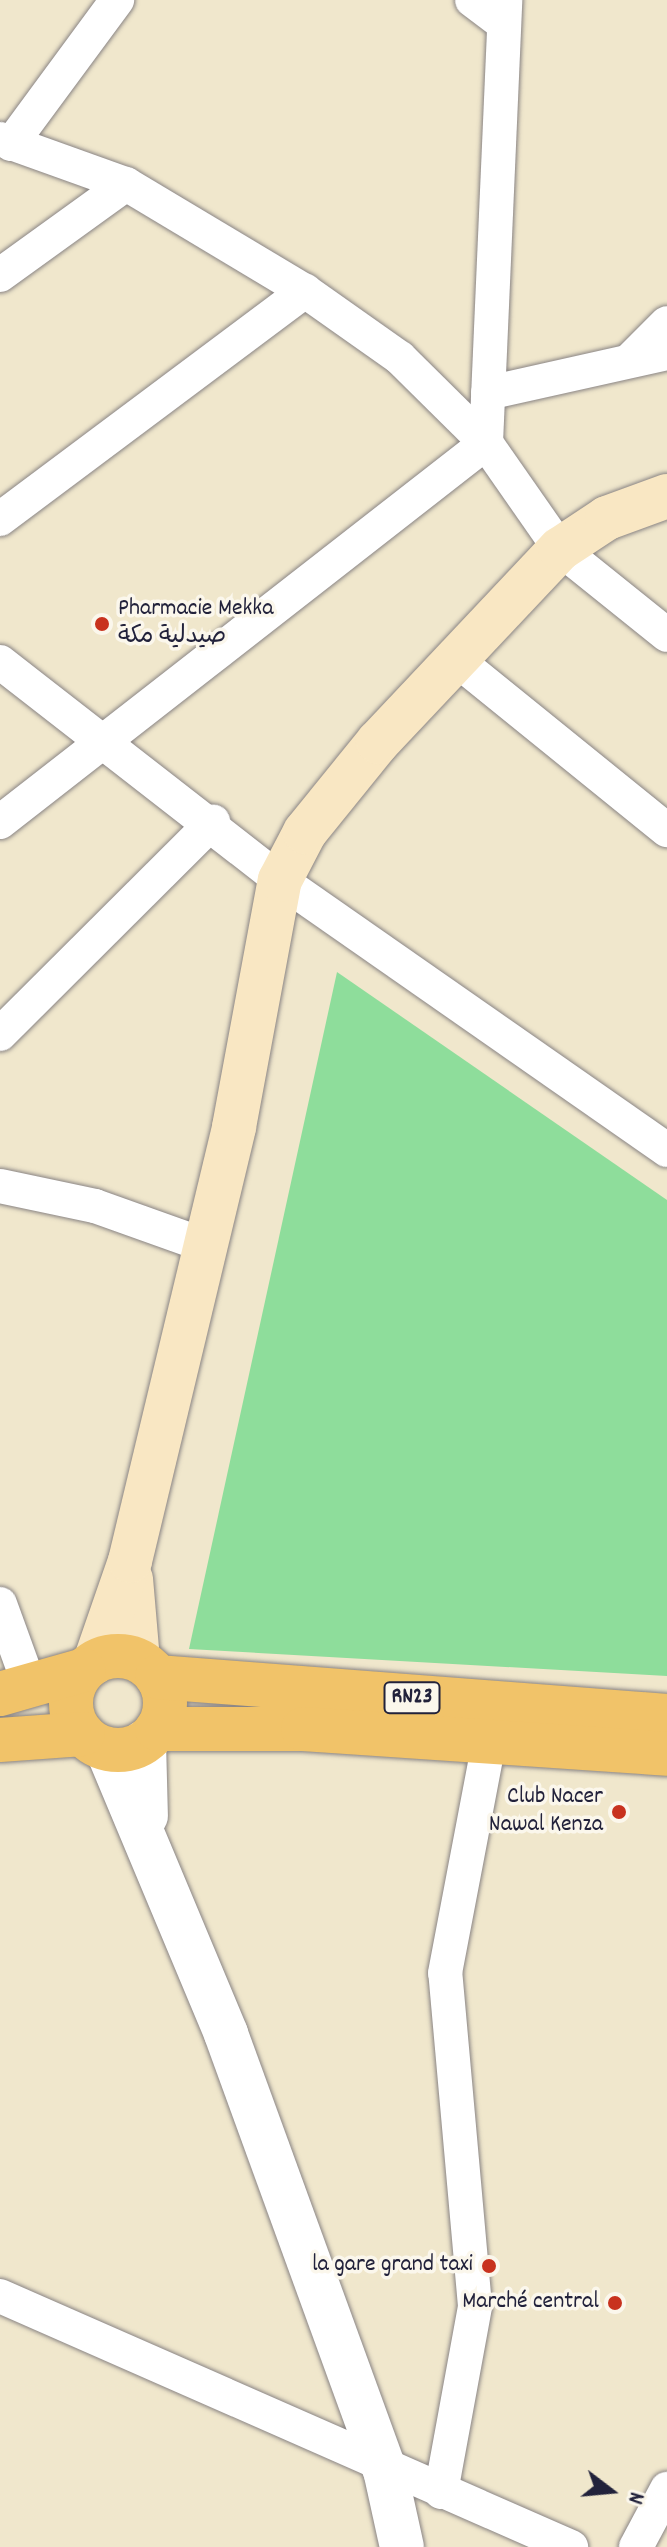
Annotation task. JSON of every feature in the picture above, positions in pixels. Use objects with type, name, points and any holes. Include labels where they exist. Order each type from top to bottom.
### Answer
[{"type":"main road","points":[[130,1561],[147,1668],[165,1703],[122,1738],[71,1709],[130,1561],[258,1017],[280,880],[305,832],[378,742],[458,661],[560,549],[607,518],[667,496]]},
{"type":"main road","name":"RN23","points":[[14,1689],[89,1666],[147,1668],[667,1716]]},
{"type":"main road","name":"RN23","points":[[0,1740],[122,1738],[303,1729],[667,1754]]},
{"type":"street","points":[[117,0],[6,141],[126,184],[305,291],[446,397],[486,443],[560,549],[667,635]]},
{"type":"street","points":[[0,822],[486,443],[504,11],[472,0]]},
{"type":"street","points":[[0,275],[126,184]]},
{"type":"street","points":[[0,519],[305,291]]},
{"type":"street","points":[[632,358],[667,323]]},
{"type":"street","points":[[488,393],[632,358],[667,353]]},
{"type":"street","points":[[458,661],[667,830]]},
{"type":"street","points":[[0,662],[213,822],[280,880],[667,1150]]},
{"type":"street","points":[[0,1034],[213,822]]},
{"type":"street","points":[[0,1186],[95,1206],[204,1245]]},
{"type":"street","points":[[0,1604],[14,1689]]},
{"type":"street","points":[[122,1738],[146,1834],[385,2470],[402,2547]]},
{"type":"street","points":[[441,2492],[475,2306],[445,1973],[489,1743]]},
{"type":"street","points":[[0,2296],[385,2470],[571,2547]]},
{"type":"street","points":[[636,2547],[667,2489]]},
{"type":"green space","points":[[337,972],[667,1200],[667,1676],[189,1649]]},
{"type":"place","name":"Pharmacie Mekka صيدلية مكة","points":[[102,624]]},
{"type":"place","name":"Club Nacer Nawal Kenza","points":[[619,1812]]},
{"type":"place","name":"la gare grand taxi","points":[[489,2266]]},
{"type":"place","name":"Marché central","points":[[615,2303]]}]
